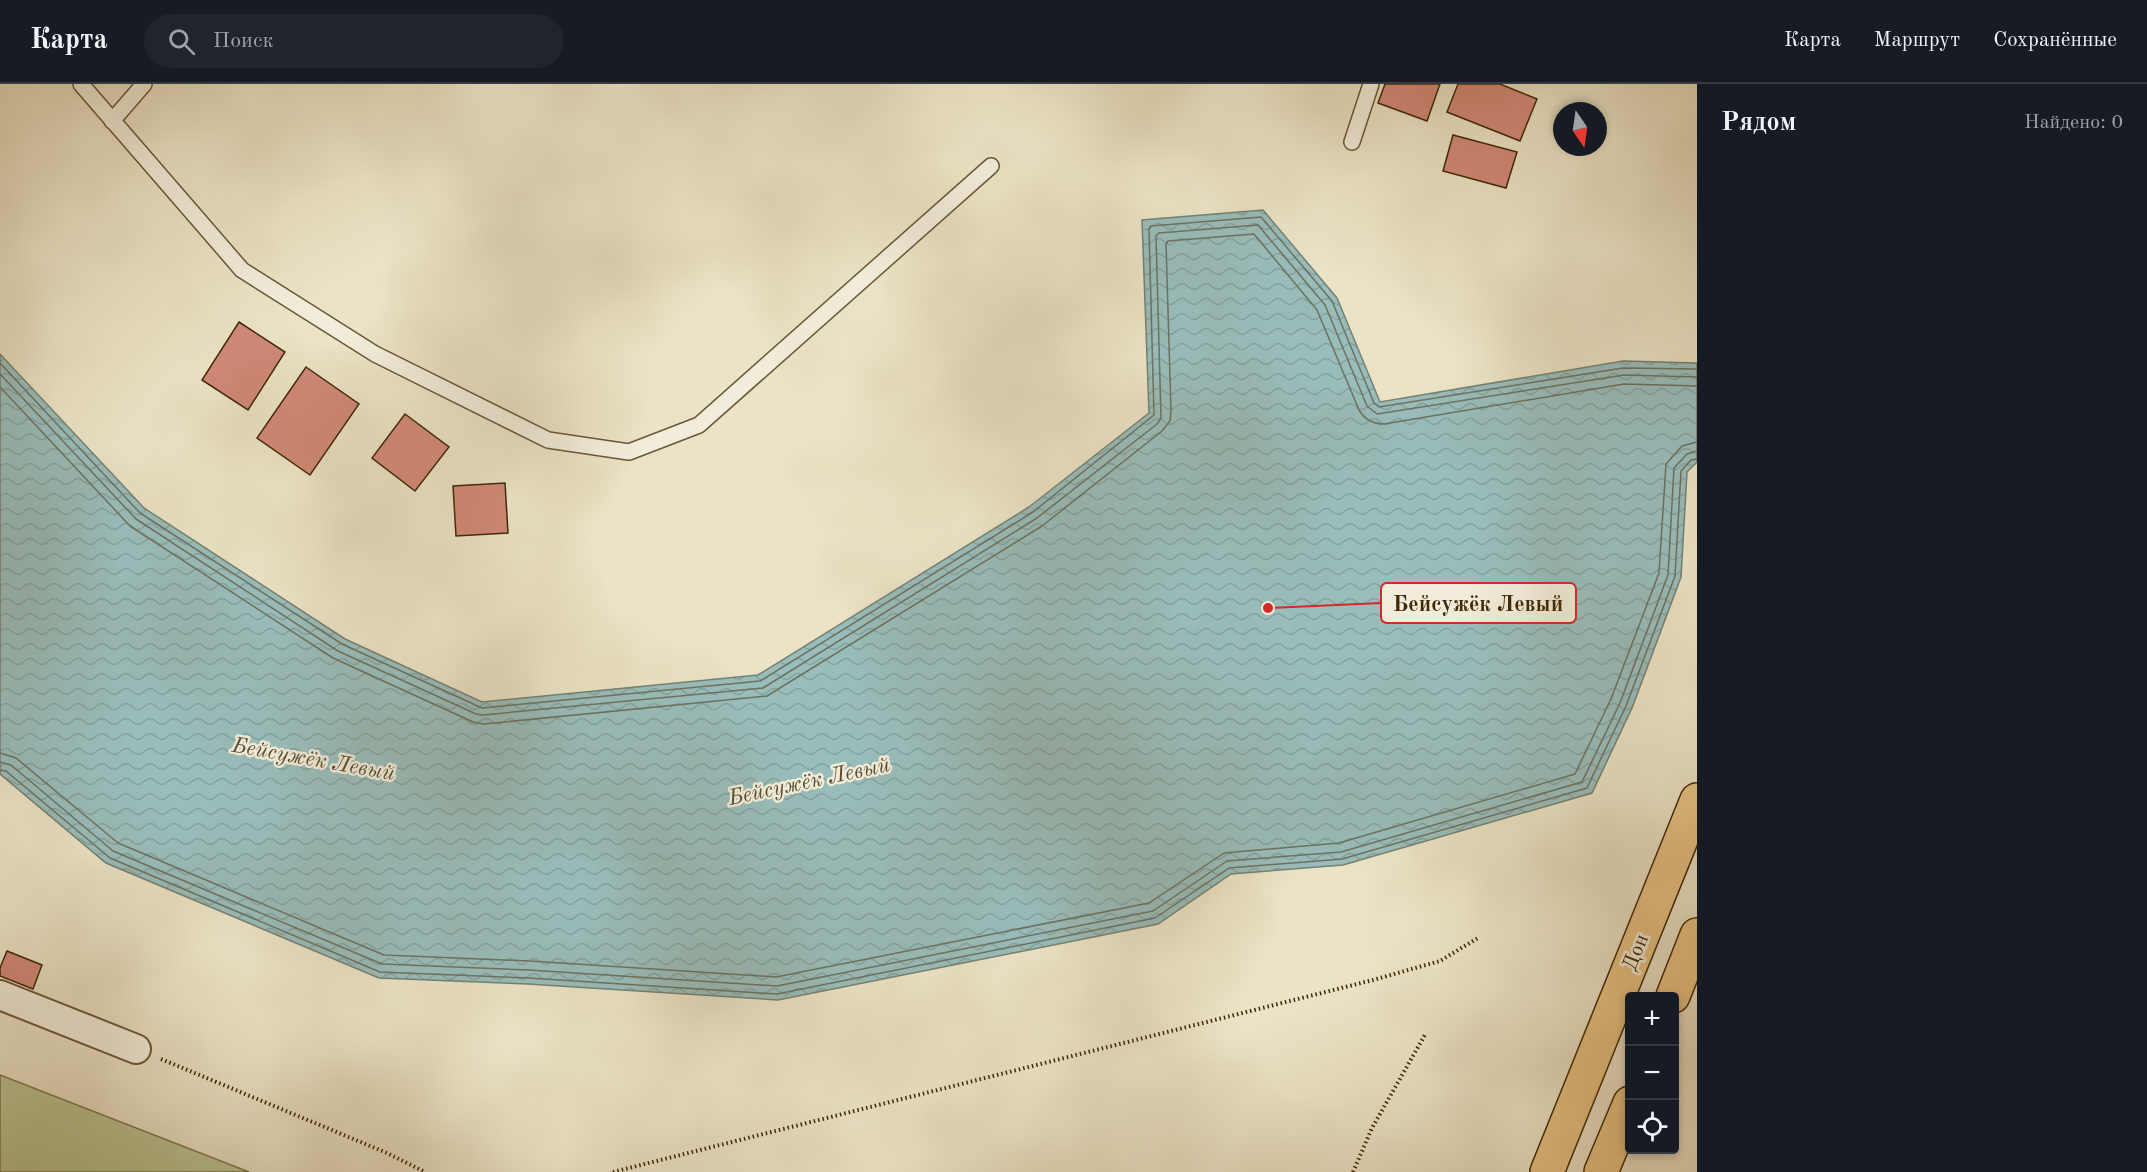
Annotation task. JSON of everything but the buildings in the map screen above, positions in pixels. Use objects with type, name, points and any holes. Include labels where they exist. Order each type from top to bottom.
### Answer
[{"type":"highway","name":"Дон","points":[[1547,1172],[1697,800]]},
{"type":"highway","points":[[1675,992],[1697,935]]},
{"type":"highway","points":[[1601,1172],[1625,1113]]},
{"type":"street","points":[[0,996],[136,1049]]},
{"type":"lane","points":[[81,84],[242,270],[375,354],[548,440],[629,452],[699,425],[991,166]]},
{"type":"lane","points":[[112,121],[144,84]]},
{"type":"lane","points":[[1352,142],[1371,84]]},
{"type":"path","points":[[613,1172],[1373,980],[1440,961],[1478,938]]},
{"type":"path","points":[[1353,1172],[1372,1128],[1426,1033]]},
{"type":"path","points":[[136,1049],[369,1145],[425,1172]]},
{"type":"green space","points":[[0,1075],[249,1172],[0,1172]]},
{"type":"water","name":"Бейсужёк Левый","points":[[1263,210],[1337,298],[1380,402],[1623,361],[1697,363],[1697,462],[1687,472],[1681,577],[1632,708],[1592,793],[1343,865],[1231,874],[1158,924],[778,1000],[528,984],[379,978],[106,863],[0,774],[0,354],[144,508],[345,639],[482,702],[758,675],[1029,507],[1149,413],[1142,220]]},
{"type":"place","name":"Бейсужёк Левый","points":[[1268,608]]}]
